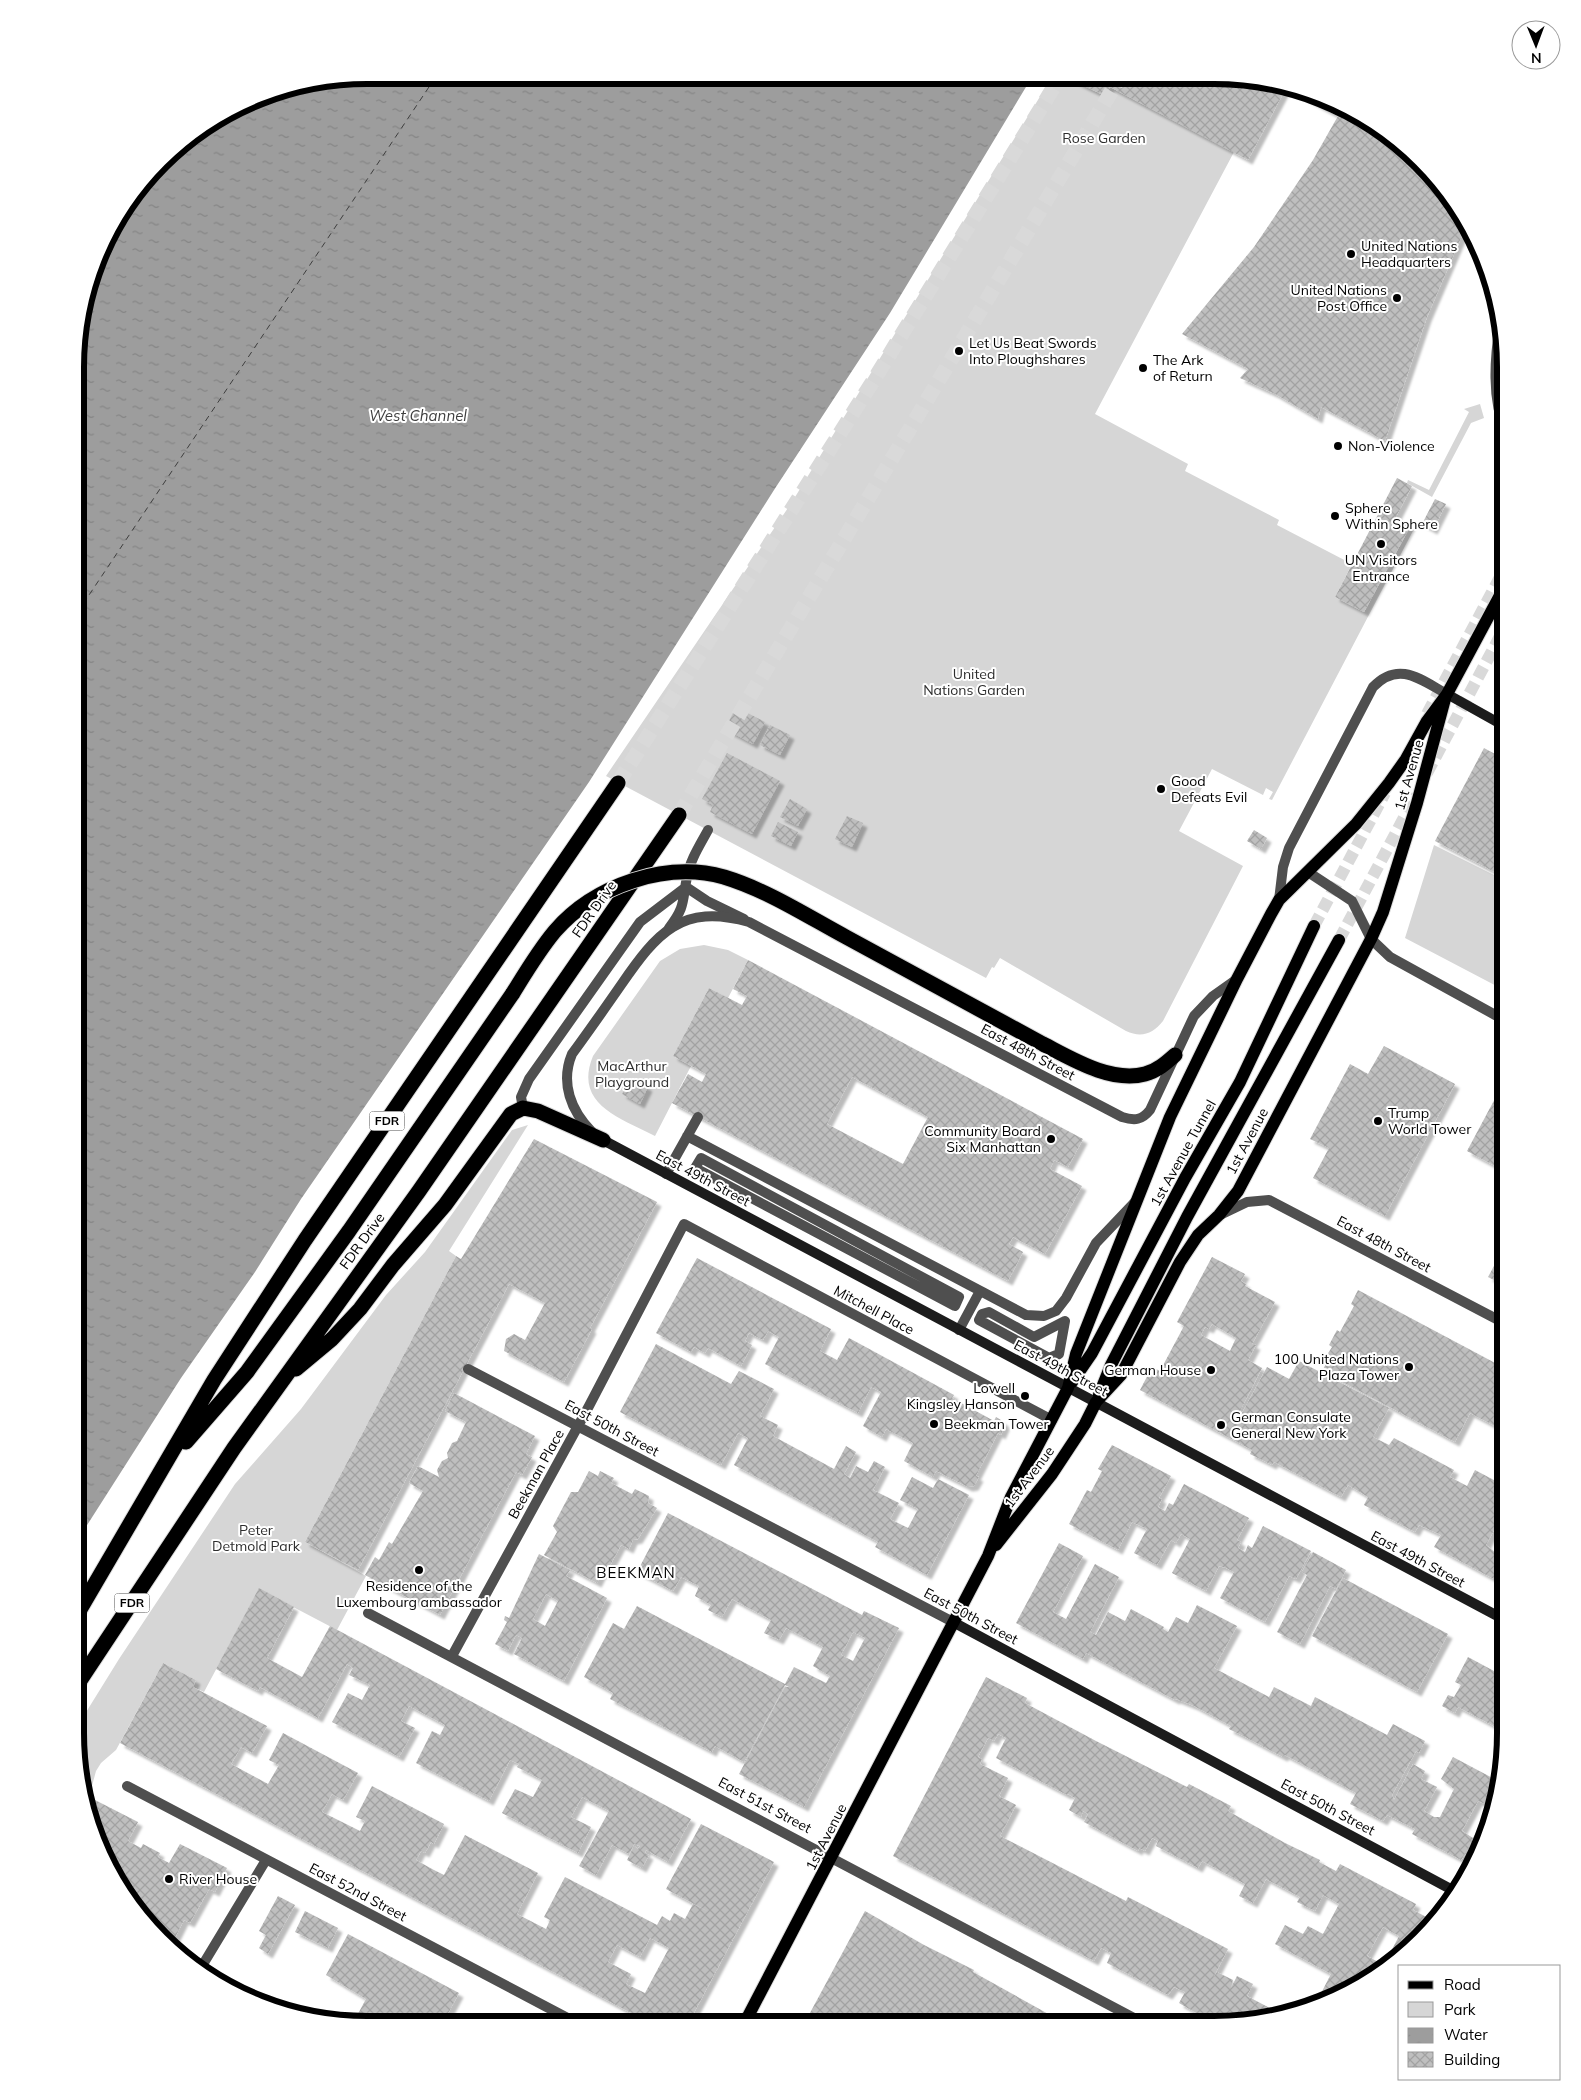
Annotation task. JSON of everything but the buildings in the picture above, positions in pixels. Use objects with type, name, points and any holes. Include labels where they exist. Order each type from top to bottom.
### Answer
[{"type":"highway","name":"FDR","points":[[84,1603],[214,1380],[306,1240],[618,783]]},
{"type":"highway","name":"FDR Drive","points":[[84,1675],[276,1387],[424,1183],[679,815]]},
{"type":"highway","points":[[165,1466],[247,1372],[354,1223],[556,930],[595,898],[638,879],[676,874],[703,874],[724,877],[763,892],[1043,1044],[1089,1066],[1125,1076],[1151,1072],[1175,1055]]},
{"type":"highway","points":[[276,1387],[332,1339],[360,1309],[393,1266],[445,1205],[511,1114],[523,1108],[538,1110],[603,1140]]},
{"type":"main road","name":"1st Avenue","points":[[748,2016],[833,1857],[952,1622],[988,1556],[1010,1496],[1068,1388],[1076,1354],[1170,1117],[1237,979],[1279,900],[1356,824],[1406,759],[1427,721],[1447,694],[1497,601]]},
{"type":"main road","name":"1st Avenue","points":[[988,1556],[1052,1474],[1085,1424],[1096,1402],[1121,1375],[1180,1262],[1198,1235],[1220,1215],[1238,1191],[1371,939],[1383,912],[1417,803],[1447,694]]},
{"type":"main road","points":[[1447,694],[1497,722]]},
{"type":"main road","name":"1st Avenue Tunnel","points":[[1068,1388],[1092,1353],[1240,1082],[1314,926]]},
{"type":"main road","points":[[1096,1402],[1111,1365],[1187,1217],[1339,940]]},
{"type":"main road","name":"East 49th Street","points":[[603,1140],[1497,1616]]},
{"type":"main road","name":"East 50th Street","points":[[952,1622],[1451,1889]]},
{"type":"street","points":[[1497,347],[1497,386]]},
{"type":"street","points":[[1279,900],[1283,867],[1290,848],[1327,772],[1373,687],[1388,675],[1404,673],[1447,694]]},
{"type":"street","points":[[669,928],[686,899],[686,887],[692,860],[708,830]]},
{"type":"street","points":[[1308,872],[1352,900],[1371,939],[1390,957],[1497,1017]]},
{"type":"street","points":[[686,887],[707,902],[749,922]]},
{"type":"street","points":[[523,1108],[521,1097],[529,1079],[640,922],[686,887]]},
{"type":"street","points":[[603,1140],[582,1122],[576,1111],[566,1081],[568,1063],[572,1054],[638,960],[659,936],[669,928],[692,919],[706,917],[721,916],[749,922]]},
{"type":"street","name":"East 48th Street","points":[[749,922],[1128,1119],[1140,1119],[1150,1110],[1175,1055],[1203,1005],[1237,979]]},
{"type":"street","points":[[666,1174],[698,1117]]},
{"type":"street","points":[[687,1136],[1026,1315],[1044,1316],[1056,1311],[1066,1298],[1096,1243],[1136,1201]]},
{"type":"street","points":[[701,1158],[960,1297],[955,1306],[695,1168],[701,1158]]},
{"type":"street","name":"East 48th Street","points":[[1220,1215],[1233,1207],[1247,1202],[1269,1200],[1497,1319]]},
{"type":"street","name":"Mitchell Place","points":[[684,1224],[1052,1420]]},
{"type":"street","name":"Beekman Place","points":[[452,1656],[578,1426],[684,1224]]},
{"type":"street","points":[[959,1330],[980,1290]]},
{"type":"street","points":[[988,1312],[1034,1337],[1065,1322],[1059,1354],[1049,1358],[979,1320],[982,1314],[988,1312]]},
{"type":"street","name":"East 50th Street","points":[[468,1369],[952,1622]]},
{"type":"street","name":"East 51st Street","points":[[368,1613],[833,1857],[1130,2016]]},
{"type":"street","name":"East 52nd Street","points":[[127,1786],[564,2016]]},
{"type":"street","points":[[203,1965],[266,1860]]},
{"type":"green space","name":"United Nations Garden","points":[[1048,84],[1080,84],[1105,96],[1110,87],[1234,152],[1095,414],[1188,464],[1185,471],[1279,520],[1277,525],[1352,564],[1335,597],[1364,612],[1411,525],[1415,527],[1272,800],[1269,799],[1273,792],[1266,788],[1263,795],[1212,769],[1179,831],[1243,866],[1163,1021],[1151,1032],[1137,1034],[1126,1031],[1000,958],[986,978],[606,776],[792,502]]},
{"type":"green space","points":[[1480,404],[1484,418],[1471,423],[1432,497],[1407,483],[1408,480],[1429,490],[1469,412],[1464,409]]},
{"type":"green space","points":[[1434,845],[1497,876],[1497,952],[1495,956],[1497,957],[1497,986],[1405,938]]},
{"type":"green space","name":"MacArthur Playground","points":[[704,945],[728,950],[748,960],[728,998],[709,988],[673,1056],[691,1066],[655,1136],[615,1116],[595,1098],[589,1087],[589,1073],[593,1056],[660,961],[680,949]]},
{"type":"green space","name":"Peter Detmold Park","points":[[528,1125],[449,1251],[456,1256],[305,1542],[366,1576],[337,1630],[259,1589],[204,1692],[193,1687],[196,1680],[163,1663],[116,1750],[101,1763],[96,1771],[90,1793],[84,1752],[84,1715],[119,1659],[235,1484],[301,1409],[386,1295],[425,1252],[512,1130]]},
{"type":"water","name":"West Channel","points":[[348,84],[1028,84],[890,313],[774,490],[589,782],[301,1199],[255,1272],[181,1378],[84,1530],[84,348],[93,293],[105,258],[131,209],[154,180],[180,154],[209,131],[258,105],[293,93],[330,86]]},
{"type":"ferry route","points":[[84,603],[431,84]]},
{"type":"tunnel","points":[[618,783],[875,378],[1056,84]]},
{"type":"tunnel","points":[[679,815],[1116,84]]},
{"type":"tunnel","points":[[1427,714],[1497,583]]},
{"type":"tunnel","points":[[1427,773],[1497,642]]},
{"type":"tunnel","points":[[1314,926],[1385,793]]},
{"type":"tunnel","points":[[1339,940],[1416,795]]},
{"type":"place","name":"United Nations Headquarters","points":[[1351,254]]},
{"type":"place","name":"United Nations Post Office","points":[[1397,298]]},
{"type":"place","name":"Let Us Beat Swords Into Ploughshares","points":[[959,351]]},
{"type":"place","name":"The Ark of Return","points":[[1143,368]]},
{"type":"place","name":"Non-Violence","points":[[1338,446]]},
{"type":"place","name":"Sphere Within Sphere","points":[[1335,516]]},
{"type":"place","name":"UN Visitors Entrance","points":[[1381,544]]},
{"type":"place","name":"Good Defeats Evil","points":[[1161,789]]},
{"type":"place","name":"Trump World Tower","points":[[1378,1121]]},
{"type":"place","name":"Community Board Six Manhattan","points":[[1051,1139]]},
{"type":"place","name":"100 United Nations Plaza Tower","points":[[1409,1367]]},
{"type":"place","name":"German House","points":[[1211,1370]]},
{"type":"place","name":"Lowell Kingsley Hanson","points":[[1025,1396]]},
{"type":"place","name":"Beekman Tower","points":[[934,1424]]},
{"type":"place","name":"German Consulate General New York","points":[[1221,1425]]},
{"type":"place","name":"Residence of the Luxembourg ambassador","points":[[419,1570]]},
{"type":"place","name":"River House","points":[[169,1879]]},
{"type":"district","name":"BEEKMAN","points":[[636,1573]]},
{"type":"park label","name":"Rose Garden","points":[[1104,138]]}]
